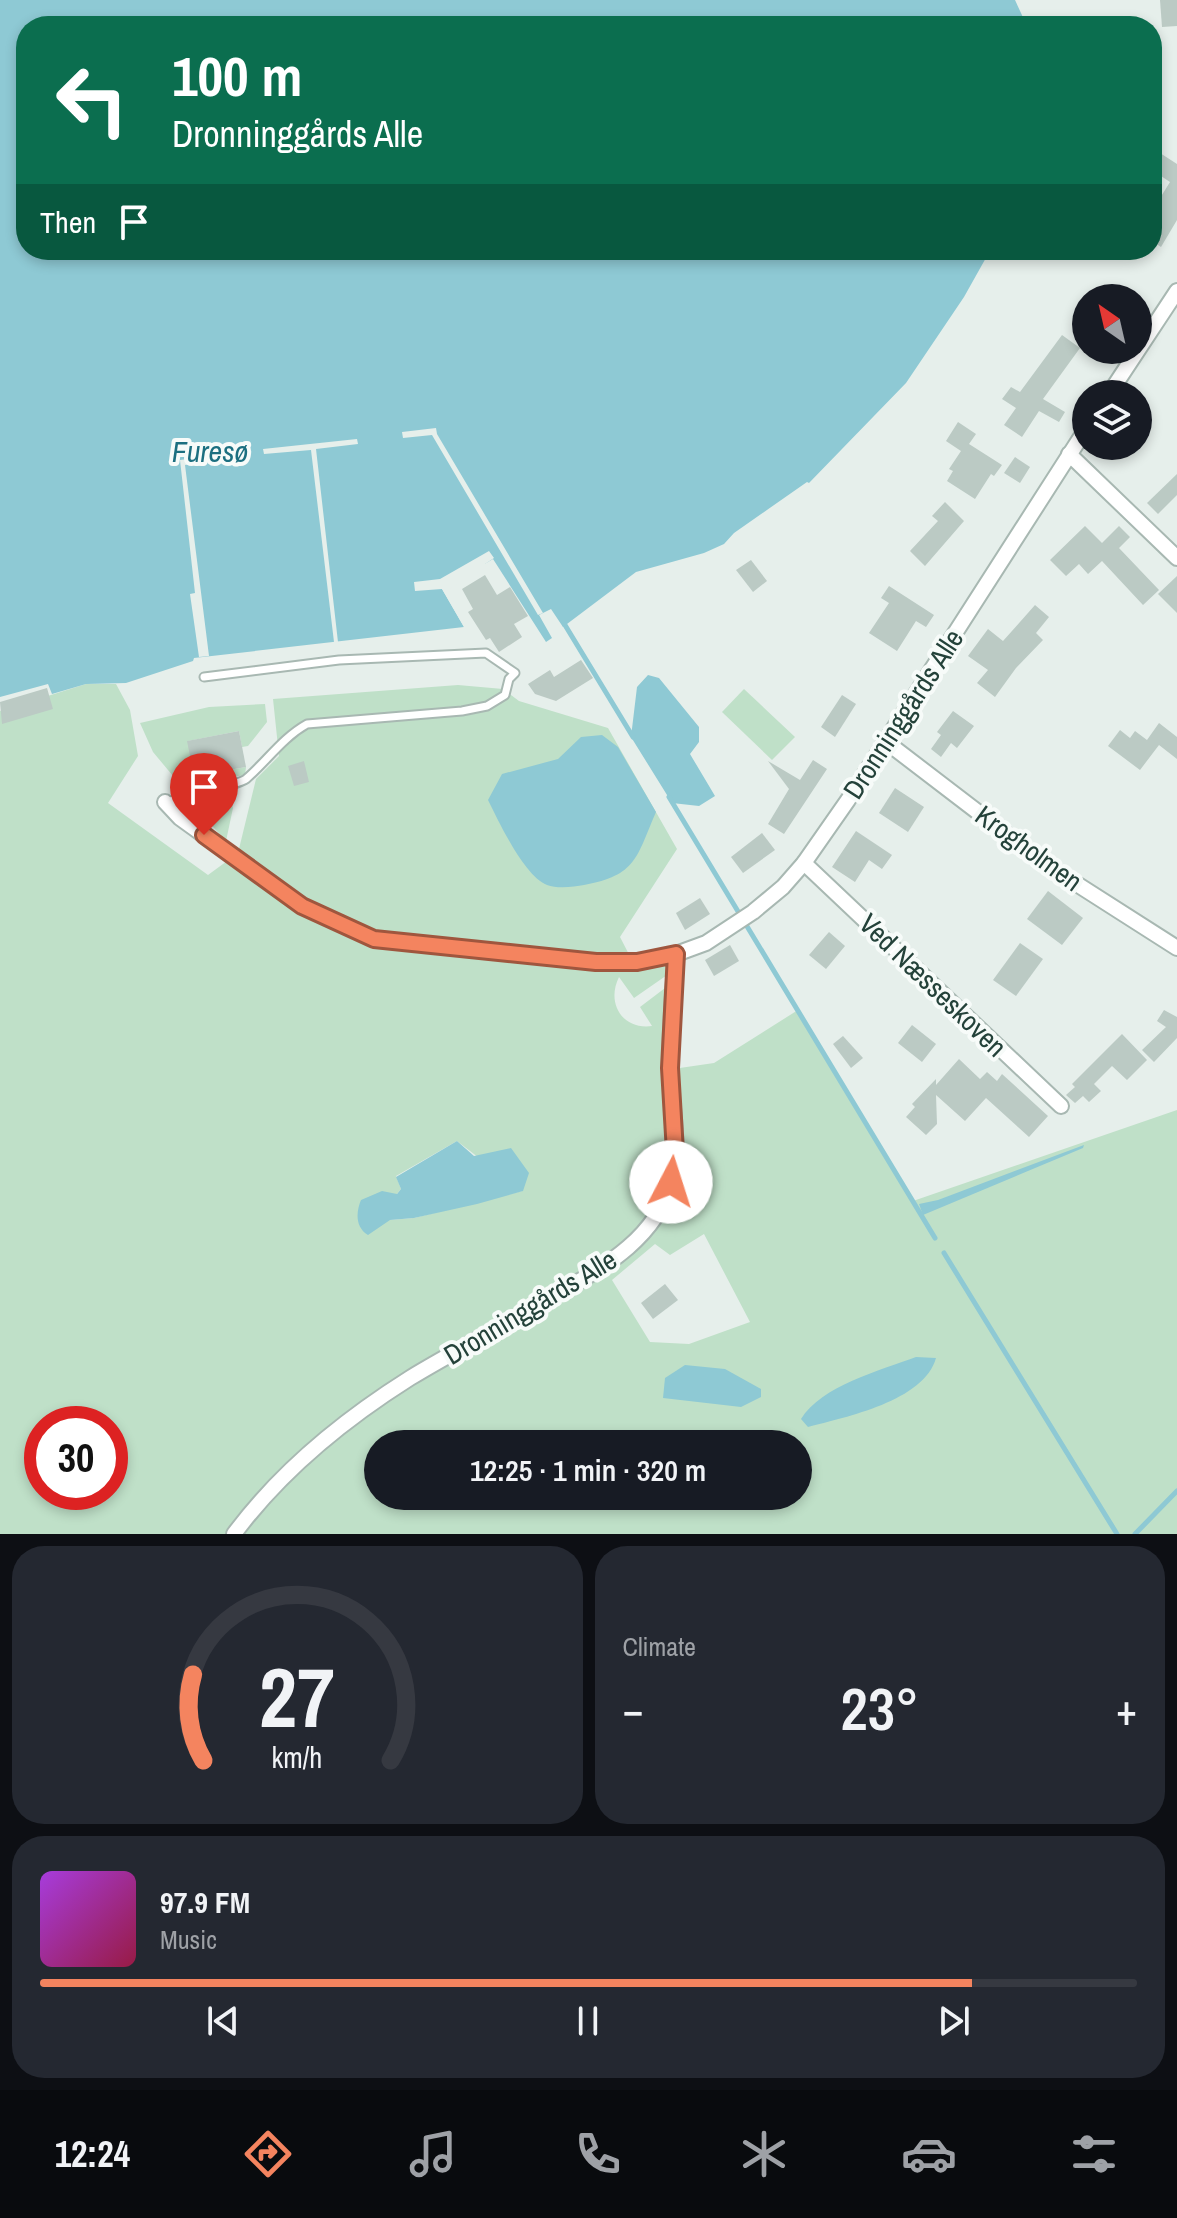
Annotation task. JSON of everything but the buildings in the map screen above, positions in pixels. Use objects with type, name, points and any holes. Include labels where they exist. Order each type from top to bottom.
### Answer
[{"type":"street","points":[[1118,380],[1177,291]]},
{"type":"street","name":"Dronninggårds Alle","points":[[165,802],[180,818],[302,906],[374,939],[596,962],[637,962],[676,954],[706,943],[753,912],[783,887],[804,863],[848,800],[1072,450]]},
{"type":"street","points":[[1069,454],[1177,558]]},
{"type":"street","name":"Krogholmen","points":[[885,741],[1047,865],[1177,948]]},
{"type":"street","name":"Ved Næsseskoven","points":[[804,863],[1061,1106]]},
{"type":"street","name":"Dronninggårds Alle","points":[[234,1534],[291,1471],[332,1434],[410,1378],[489,1335],[615,1259],[640,1237],[662,1209],[671,1182],[675,1152],[670,1068],[676,954]]},
{"type":"lane","points":[[165,802],[243,782],[288,737],[307,724],[462,711],[487,706],[505,695],[509,679],[515,673],[486,653],[339,660],[204,677]]},
{"type":"green space","points":[[86,684],[116,684],[130,710],[138,756],[108,803],[208,875],[238,853],[256,779],[279,756],[273,699],[458,685],[503,689],[519,701],[608,728],[677,849],[620,937],[636,968],[668,960],[670,973],[634,998],[619,977],[614,996],[619,1013],[625,1019],[632,1024],[652,1026],[640,1007],[669,985],[666,1070],[714,1063],[798,1010],[913,1201],[1177,1110],[1177,1534],[0,1534],[0,711]],"holes":[[[457,1141],[522,1191],[414,1218],[390,1220],[396,1195],[401,1189],[396,1176]],[[704,1234],[750,1322],[689,1344],[650,1342],[612,1280],[655,1244],[670,1255]]]},
{"type":"green space","points":[[744,689],[795,737],[772,760],[722,712]]},
{"type":"green space","points":[[265,704],[267,722],[248,746],[242,747],[239,731],[188,741],[194,776],[246,767],[245,775],[197,783],[178,782],[153,752],[140,723],[209,707]]},
{"type":"green space","points":[[219,795],[230,798],[233,808],[226,841],[203,816],[199,805],[208,797]]},
{"type":"water","name":"Furesø","points":[[0,0],[1015,0],[1022,16],[16,16],[16,260],[985,260],[964,297],[906,383],[809,483],[734,533],[724,544],[704,553],[636,572],[563,627],[551,609],[539,615],[552,638],[546,642],[493,559],[442,589],[464,627],[194,658],[193,661],[126,683],[86,684],[52,694],[48,684],[0,697]]},
{"type":"water","points":[[648,675],[659,678],[699,727],[699,742],[690,754],[715,796],[699,806],[672,803],[631,737],[637,687]]},
{"type":"water","points":[[602,735],[618,747],[656,812],[638,853],[625,870],[584,885],[547,885],[538,880],[521,860],[488,800],[502,774],[558,759],[581,737]]},
{"type":"water","points":[[457,1141],[474,1156],[511,1148],[529,1173],[523,1191],[414,1218],[390,1220],[368,1235],[364,1232],[358,1219],[361,1200],[382,1191],[397,1194],[401,1189],[396,1177]]},
{"type":"water","points":[[1084,1145],[923,1215],[919,1204],[938,1200]]},
{"type":"water","points":[[916,1357],[936,1358],[929,1373],[900,1396],[862,1412],[808,1427],[801,1419],[810,1407],[837,1388]]},
{"type":"water","points":[[685,1365],[725,1369],[761,1389],[761,1397],[741,1407],[663,1398],[665,1378]]},
{"type":"pier","points":[[436,428],[543,613],[538,615],[432,435],[403,438],[402,432]]},
{"type":"pier","points":[[357,439],[358,444],[316,449],[338,642],[334,642],[311,450],[264,454],[263,449]]},
{"type":"pier","points":[[218,455],[219,460],[185,465],[209,656],[199,657],[190,594],[195,593],[180,460]]},
{"type":"pier","points":[[489,551],[494,558],[485,564],[487,567],[447,590],[468,626],[464,627],[442,589],[415,591],[414,582],[440,579]]},
{"type":"waterway","points":[[565,625],[633,737]]},
{"type":"waterway","points":[[669,797],[935,1238]]},
{"type":"waterway","points":[[944,1253],[1117,1534]]},
{"type":"waterway","points":[[1135,1534],[1177,1491]]},
{"type":"route","points":[[204,835],[302,906],[374,939],[596,962],[637,962],[676,954],[670,1068],[675,1152],[671,1182]]}]
